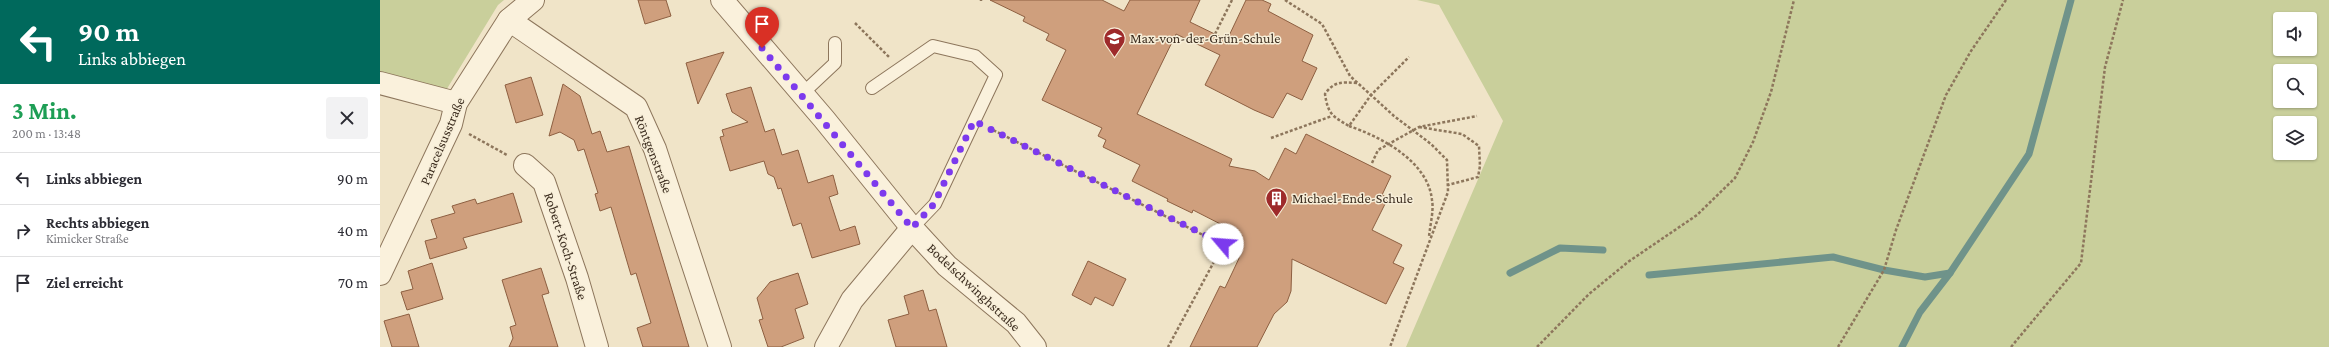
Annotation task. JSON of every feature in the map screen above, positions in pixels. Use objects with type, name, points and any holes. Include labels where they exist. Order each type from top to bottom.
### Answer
[{"type":"street","name":"Paracelsusstraße","points":[[380,274],[451,124],[456,103],[509,20],[533,0]]},
{"type":"street","name":"Bodelschwinghstraße","points":[[722,0],[802,94],[912,228],[947,266],[1016,323],[1036,347]]},
{"type":"street","name":"Röntgenstraße","points":[[509,20],[636,107],[655,150],[720,347]]},
{"type":"street","points":[[380,83],[456,103]]},
{"type":"street","name":"Robert-Koch-Straße","points":[[525,165],[544,182],[577,278],[597,347]]},
{"type":"street","points":[[826,347],[852,300],[912,228]]},
{"type":"lane","points":[[802,94],[835,63],[835,43]]},
{"type":"lane","points":[[872,88],[933,46],[975,56],[996,75],[934,204],[912,228]]},
{"type":"path","points":[[1215,34],[1232,0]]},
{"type":"path","points":[[1285,0],[1322,24],[1350,76],[1413,130],[1432,144],[1447,160],[1448,192],[1428,241],[1390,347]]},
{"type":"path","points":[[1536,347],[1589,294],[1628,262],[1697,215],[1735,178],[1753,142],[1771,92],[1794,0]]},
{"type":"path","points":[[1838,347],[1884,270],[1896,230],[1946,95],[1972,51],[2006,0]]},
{"type":"path","points":[[2011,347],[2081,262],[2105,67],[2123,0]]},
{"type":"path","points":[[855,23],[900,69]]},
{"type":"path","points":[[1349,126],[1370,94],[1409,57]]},
{"type":"path","points":[[1358,83],[1341,82],[1332,84],[1325,94],[1327,106],[1332,116],[1349,126],[1373,134],[1388,143],[1415,165],[1427,184],[1432,200],[1428,241]]},
{"type":"path","points":[[1271,138],[1332,116]]},
{"type":"path","points":[[1372,163],[1378,150],[1413,130],[1420,127],[1477,116]]},
{"type":"path","points":[[974,121],[1223,244],[1168,347]]},
{"type":"path","points":[[451,124],[525,165]]},
{"type":"path","points":[[1420,127],[1462,134],[1479,146],[1480,166],[1478,177],[1448,185]]},
{"type":"green space","points":[[380,0],[504,0],[498,5],[445,92],[380,73]]},
{"type":"green space","points":[[1417,0],[2329,0],[2329,347],[1406,347],[1503,121],[1439,5]]},
{"type":"building","points":[[638,0],[666,0],[671,16],[645,24]]},
{"type":"building","points":[[990,0],[1102,0],[1124,11],[1130,0],[1200,0],[1190,22],[1227,40],[1246,0],[1262,0],[1271,4],[1268,11],[1313,35],[1302,61],[1317,68],[1302,100],[1287,93],[1273,118],[1205,85],[1220,55],[1176,34],[1137,114],[1232,159],[1229,166],[1255,171],[1269,180],[1285,148],[1296,154],[1306,134],[1391,176],[1382,195],[1388,198],[1372,230],[1402,245],[1393,263],[1404,268],[1386,304],[1292,259],[1291,291],[1287,302],[1274,314],[1257,347],[1190,347],[1220,286],[1225,288],[1242,252],[1235,249],[1242,235],[1193,210],[1192,213],[1167,201],[1168,199],[1132,181],[1140,165],[1103,147],[1106,140],[1098,136],[1102,128],[1042,100],[1066,50],[1046,40],[1049,34],[1023,21],[1025,17]]},
{"type":"building","points":[[724,52],[698,104],[686,63]]},
{"type":"building","points":[[531,77],[543,115],[516,123],[505,85]]},
{"type":"building","points":[[563,84],[580,96],[592,134],[600,131],[607,152],[629,146],[689,347],[643,347],[637,328],[651,323],[636,273],[631,275],[611,207],[600,211],[595,194],[598,193],[584,149],[578,151],[574,140],[560,132],[549,136]]},
{"type":"building","points":[[751,87],[765,132],[774,129],[782,155],[798,150],[808,183],[833,175],[838,194],[829,197],[840,231],[855,226],[860,244],[812,258],[801,223],[793,226],[781,188],[778,189],[774,177],[768,174],[764,161],[730,171],[720,137],[724,136],[722,130],[748,122],[732,112],[726,94]]},
{"type":"building","points":[[513,193],[522,222],[463,238],[467,248],[430,259],[425,241],[437,238],[431,220],[455,213],[452,206],[475,199],[477,204]]},
{"type":"building","points":[[1088,261],[1126,279],[1113,306],[1095,297],[1091,305],[1072,295]]},
{"type":"building","points":[[432,263],[443,299],[407,310],[401,292],[413,289],[408,271]]},
{"type":"building","points":[[541,268],[549,293],[542,295],[558,347],[509,347],[513,338],[510,327],[516,325],[502,280]]},
{"type":"building","points":[[798,273],[808,304],[795,309],[804,338],[781,347],[768,347],[759,320],[763,319],[757,298],[770,282]]},
{"type":"building","points":[[923,290],[929,311],[936,309],[947,347],[896,347],[888,320],[909,314],[904,296]]},
{"type":"building","points":[[409,314],[419,347],[392,347],[384,321]]},
{"type":"waterway","points":[[1902,347],[1920,312],[1950,273],[2029,154],[2071,0]]},
{"type":"waterway","points":[[1510,273],[1560,248],[1603,250]]},
{"type":"waterway","points":[[1649,275],[1833,257],[1884,270],[1925,277],[1950,273]]},
{"type":"place","name":"Max-von-der-Grün-Schule","points":[[1115,58]]},
{"type":"place","name":"Michael-Ende-Schule","points":[[1276,218]]},
{"type":"route","points":[[762,48],[824,119],[912,228],[934,204],[974,121],[1223,244]]}]
